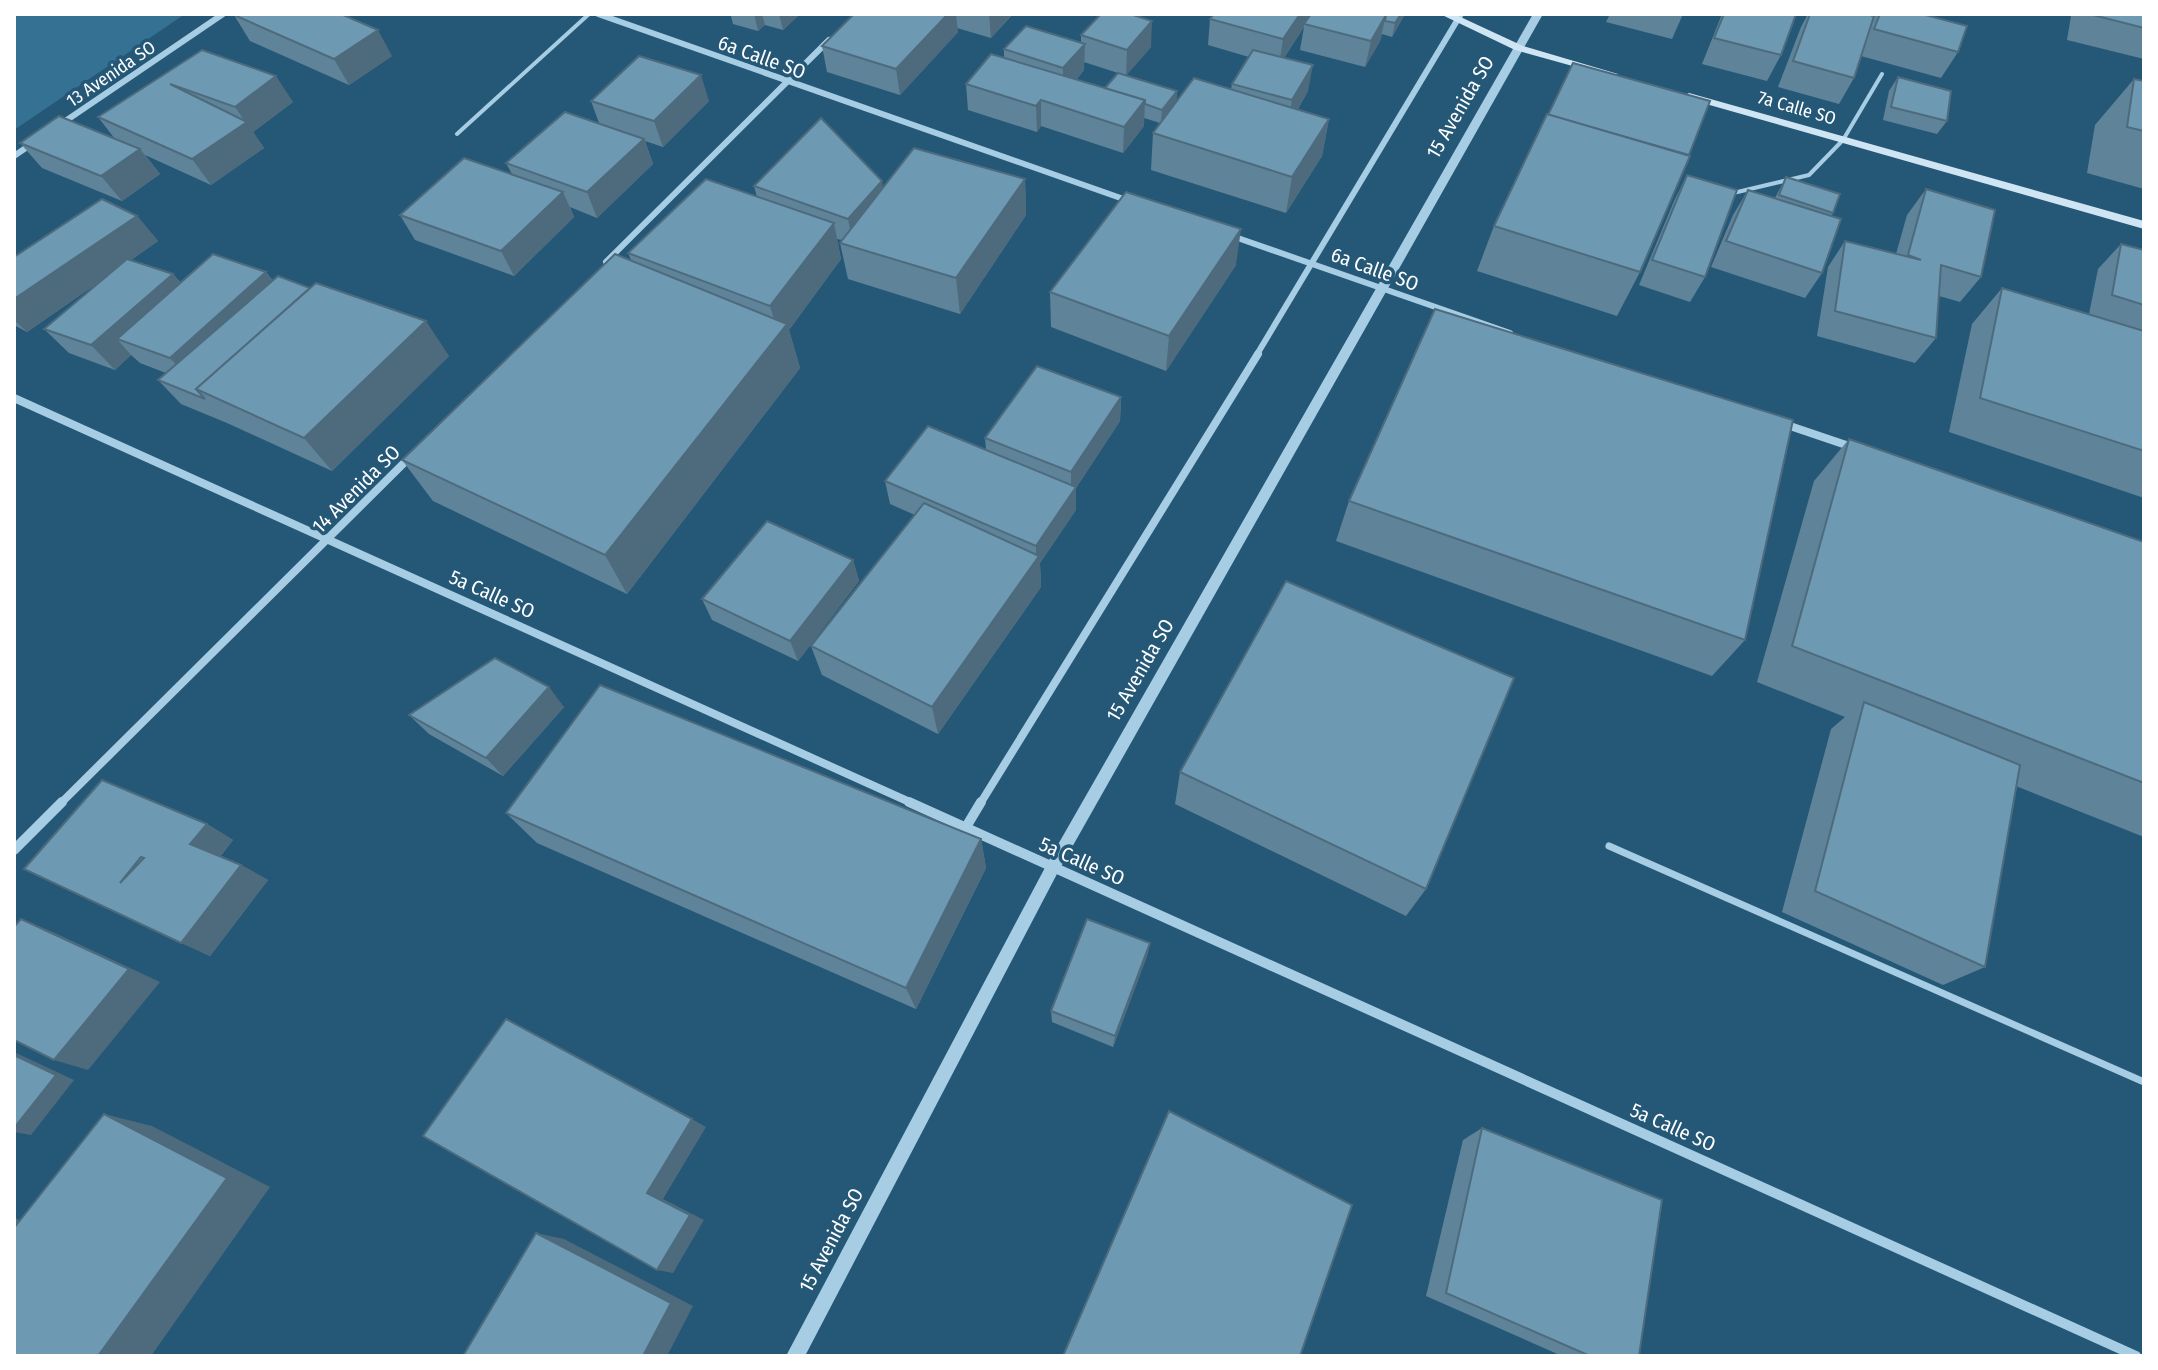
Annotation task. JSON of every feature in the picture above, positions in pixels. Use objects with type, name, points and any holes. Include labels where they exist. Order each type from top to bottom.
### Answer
[{"type":"main road","points":[[1445,14],[1460,16],[1519,48],[1622,77]]},
{"type":"main road","name":"7a Calle SO","points":[[1681,94],[2144,225]]},
{"type":"street","name":"13 Avenida SO","points":[[53,130],[223,14]]},
{"type":"street","name":"6a Calle SO","points":[[598,14],[787,83],[1147,207]]},
{"type":"street","name":"15 Avenida SO","points":[[795,1356],[1053,867],[1538,14]]},
{"type":"street","points":[[966,827],[1313,264],[1460,16]]},
{"type":"street","points":[[596,272],[835,34]]},
{"type":"street","points":[[14,156],[40,138]]},
{"type":"street","name":"6a Calle SO","points":[[1223,233],[1516,335]]},
{"type":"street","name":"5a Calle SO","points":[[14,398],[2136,1356]]},
{"type":"street","points":[[1770,420],[1860,450]]},
{"type":"street","name":"14 Avenida SO","points":[[14,850],[417,450]]},
{"type":"lane","points":[[457,134],[589,14]]},
{"type":"lane","points":[[1723,195],[1809,175],[1843,140],[1882,74]]},
{"type":"lane","points":[[1609,846],[2144,1082]]},
{"type":"shaded area","points":[[14,14],[185,14],[14,130]]},
{"type":"building","points":[[236,14],[341,14],[378,30],[334,59]]},
{"type":"building","points":[[854,14],[948,14],[896,69],[822,46]]},
{"type":"building","points":[[1101,14],[1130,14],[1152,21],[1127,50],[1081,35]]},
{"type":"building","points":[[1214,14],[1300,14],[1283,39],[1210,19]]},
{"type":"building","points":[[1311,14],[1386,15],[1371,41],[1304,24]]},
{"type":"building","points":[[1382,14],[1401,14],[1395,23],[1385,21],[1386,15]]},
{"type":"building","points":[[1724,14],[1796,14],[1781,55],[1714,38]]},
{"type":"building","points":[[1810,14],[1874,16],[1854,78],[1793,61]]},
{"type":"building","points":[[1880,14],[1922,14],[1967,26],[1958,52],[1874,29]]},
{"type":"building","points":[[2089,14],[2144,14],[2144,28]]},
{"type":"building","points":[[1026,26],[1085,44],[1063,68],[1004,49]]},
{"type":"building","points":[[202,50],[276,76],[235,107],[170,84],[247,122],[192,159],[98,117]]},
{"type":"building","points":[[1253,50],[1313,65],[1292,100],[1232,84]]},
{"type":"building","points":[[991,54],[1145,100],[1124,127],[1041,100],[1036,106],[966,84]]},
{"type":"building","points":[[639,56],[701,75],[654,121],[591,101]]},
{"type":"building","points":[[1573,63],[1710,101],[1689,155],[1548,115]]},
{"type":"building","points":[[1118,73],[1177,91],[1162,110],[1145,104],[1145,100],[1105,88]]},
{"type":"building","points":[[1898,77],[1951,91],[1947,121],[1891,107]]},
{"type":"building","points":[[1194,78],[1329,119],[1292,177],[1153,133]]},
{"type":"building","points":[[2134,79],[2144,81],[2144,131],[2127,127]]},
{"type":"building","points":[[565,112],[644,139],[587,192],[506,163]]},
{"type":"building","points":[[1547,114],[1690,156],[1640,272],[1494,226]]},
{"type":"building","points":[[59,116],[140,149],[101,176],[20,143]]},
{"type":"building","points":[[821,118],[882,181],[848,219],[754,186]]},
{"type":"building","points":[[914,148],[1025,179],[956,278],[840,243]]},
{"type":"building","points":[[464,158],[563,192],[501,251],[400,215]]},
{"type":"building","points":[[1687,175],[1737,190],[1705,277],[1652,260]]},
{"type":"building","points":[[1786,177],[1840,194],[1833,213],[1779,195]]},
{"type":"building","points":[[706,179],[834,223],[770,306],[628,253]]},
{"type":"building","points":[[1926,189],[1995,210],[1981,277],[1941,265],[1936,338],[1835,311],[1845,241],[1921,260],[1908,255]]},
{"type":"building","points":[[1748,190],[1841,219],[1822,273],[1726,241]]},
{"type":"building","points":[[1126,192],[1241,229],[1169,336],[1050,292]]},
{"type":"building","points":[[102,199],[137,216],[14,299],[14,257]]},
{"type":"building","points":[[2121,244],[2144,250],[2144,305],[2112,295]]},
{"type":"building","points":[[213,254],[266,272],[170,358],[117,339]]},
{"type":"building","points":[[615,254],[787,324],[605,555],[402,460]]},
{"type":"building","points":[[127,259],[173,274],[91,345],[44,329]]},
{"type":"building","points":[[278,276],[310,288],[196,389],[205,399],[158,380]]},
{"type":"building","points":[[316,283],[426,321],[304,438],[196,389]]},
{"type":"building","points":[[2002,288],[2144,331],[2144,451],[1980,398]]},
{"type":"building","points":[[1435,309],[1793,420],[1745,640],[1349,501]]},
{"type":"building","points":[[1037,366],[1121,397],[1071,472],[985,438]]},
{"type":"building","points":[[928,426],[1076,487],[1036,546],[885,481]]},
{"type":"building","points":[[1849,439],[2144,542],[2144,783],[1792,646]]},
{"type":"building","points":[[924,503],[1039,556],[932,707],[811,646]]},
{"type":"building","points":[[767,521],[853,560],[790,641],[702,599]]},
{"type":"building","points":[[1286,581],[1514,678],[1426,889],[1180,772]]},
{"type":"building","points":[[495,658],[549,687],[486,758],[409,715]]},
{"type":"building","points":[[600,685],[981,839],[906,988],[506,813]]},
{"type":"building","points":[[1864,702],[2020,765],[1985,967],[1815,891]]},
{"type":"building","points":[[102,780],[207,824],[190,844],[241,865],[181,943],[24,869]],"holes":[[[141,857],[144,858],[120,883]]]},
{"type":"building","points":[[21,919],[129,969],[54,1060],[14,1040],[14,927]]},
{"type":"building","points":[[1087,919],[1150,943],[1115,1036],[1051,1011]]},
{"type":"building","points":[[506,1019],[692,1119],[647,1193],[690,1215],[657,1270],[423,1136]]},
{"type":"building","points":[[14,1055],[56,1075],[14,1128]]},
{"type":"building","points":[[1169,1111],[1352,1205],[1300,1356],[1063,1356]]},
{"type":"building","points":[[104,1114],[227,1178],[98,1356],[14,1356],[14,1228]]},
{"type":"building","points":[[1482,1128],[1662,1200],[1639,1356],[1590,1356],[1446,1293]]},
{"type":"building","points":[[536,1233],[671,1303],[643,1356],[463,1356]]}]
